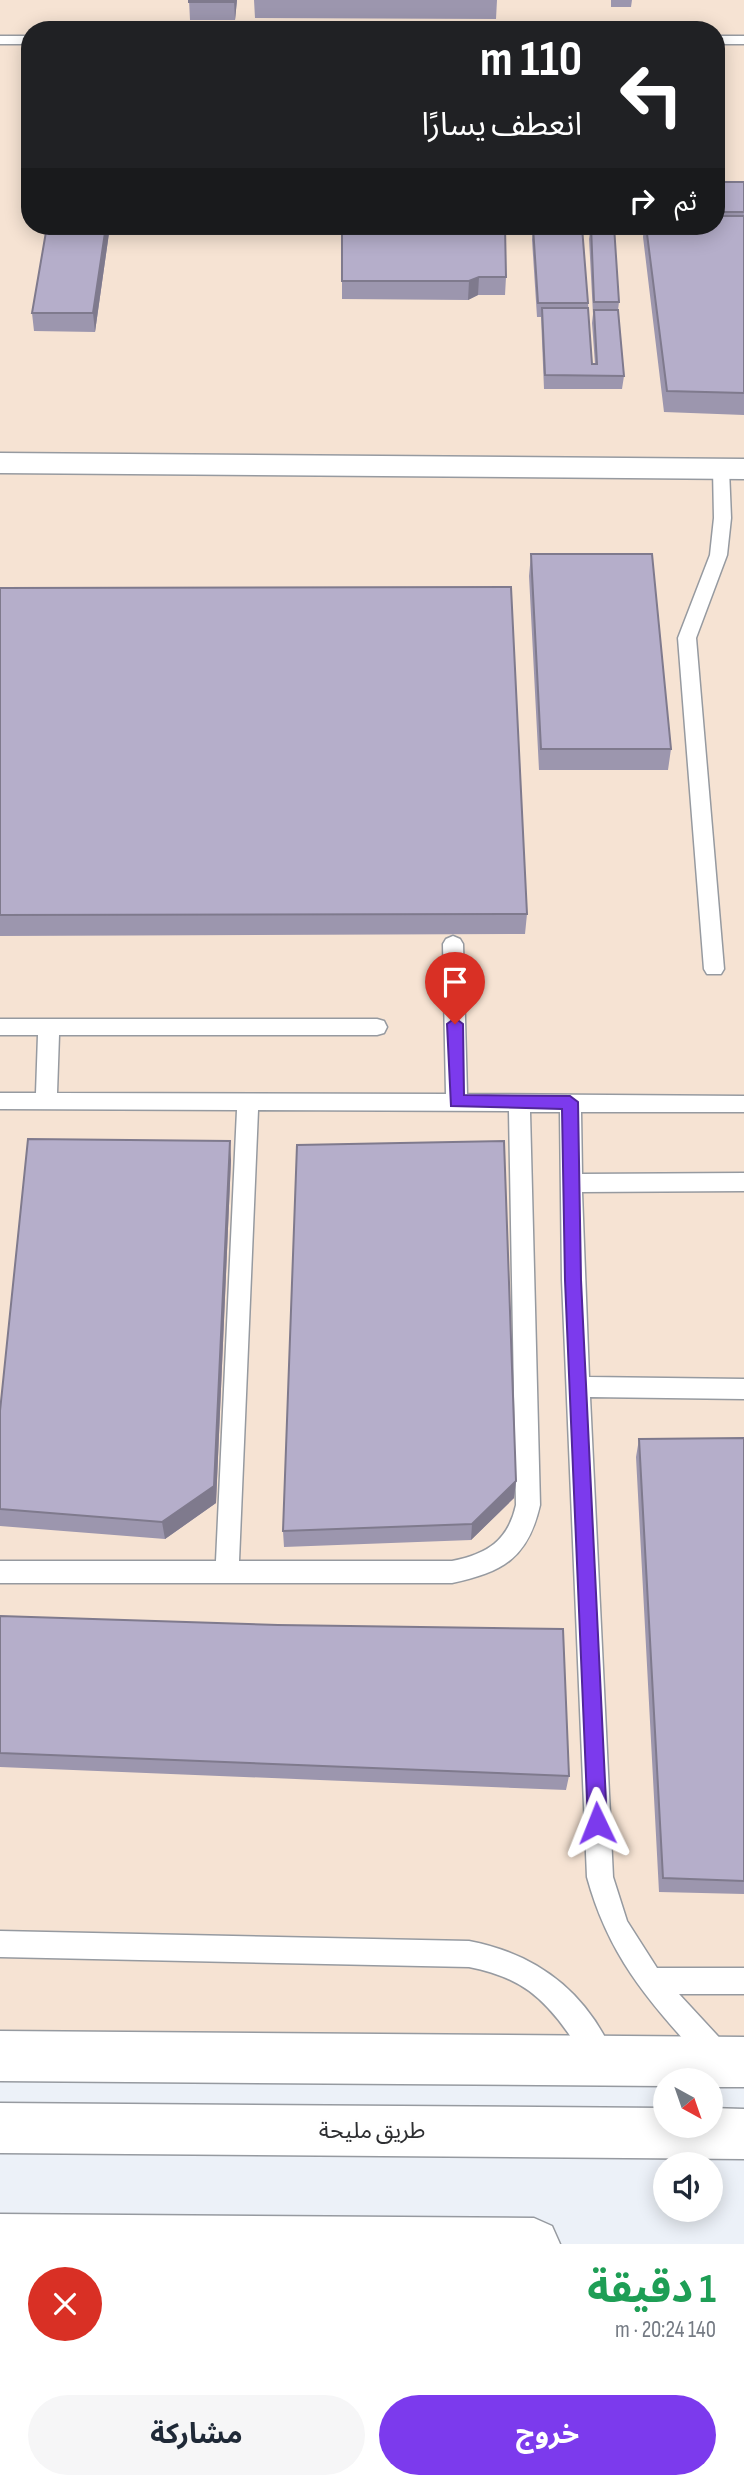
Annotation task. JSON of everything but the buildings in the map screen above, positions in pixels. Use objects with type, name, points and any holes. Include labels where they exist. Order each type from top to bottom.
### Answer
[{"type":"street","points":[[0,463],[733,469]]},
{"type":"street","points":[[0,2056],[733,2061]]},
{"type":"street","name":"طريق مليحة","points":[[0,2128],[744,2134]]},
{"type":"street","points":[[0,2240],[534,2244]]},
{"type":"lane","points":[[725,40],[744,40]]},
{"type":"lane","points":[[1,45],[21,42]]},
{"type":"lane","points":[[714,969],[687,638],[694,610],[711,579],[733,469]]},
{"type":"lane","points":[[453,944],[457,1102]]},
{"type":"lane","points":[[0,1027],[377,1027]]},
{"type":"lane","points":[[46,1101],[49,1027]]},
{"type":"lane","points":[[0,1101],[744,1104]]},
{"type":"lane","points":[[226,1572],[248,1101]]},
{"type":"lane","points":[[0,1572],[452,1572],[482,1566],[507,1551],[524,1529],[528,1505],[519,1158],[520,1101]]},
{"type":"lane","points":[[570,1102],[570,1182],[600,1877],[605,1905],[616,1932],[649,1981],[733,2061]]},
{"type":"lane","points":[[570,1182],[744,1182]]},
{"type":"lane","points":[[579,1387],[744,1389]]},
{"type":"lane","points":[[0,1944],[469,1954],[498,1958],[526,1970],[551,1988],[572,2012],[602,2060]]},
{"type":"lane","points":[[649,1981],[744,1981]]},
{"type":"shaded area","points":[[0,0],[744,0],[744,2070],[653,2068],[653,2070],[0,2073]]},
{"type":"route","points":[[455,1024],[457,1102],[570,1102],[573,1280],[597,1823]]}]
